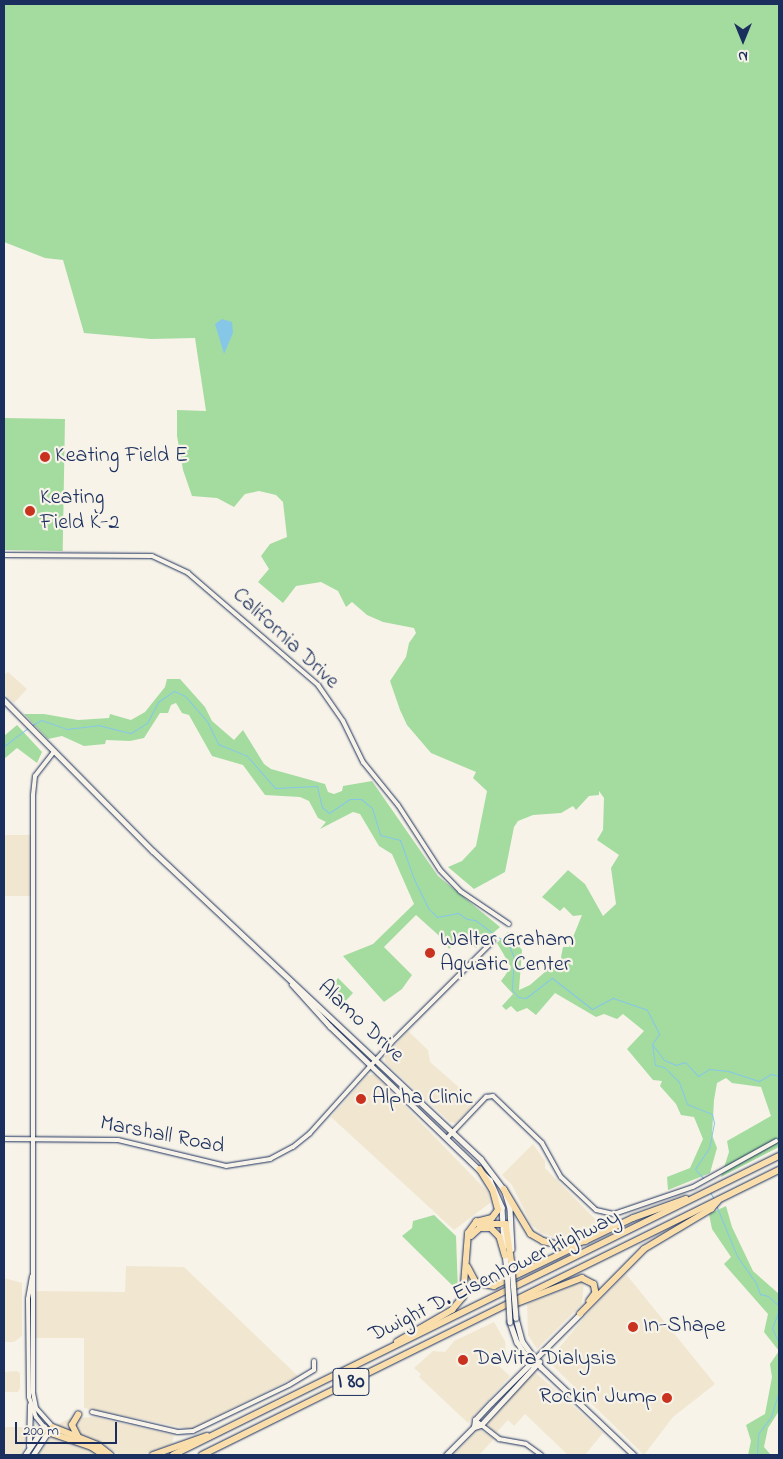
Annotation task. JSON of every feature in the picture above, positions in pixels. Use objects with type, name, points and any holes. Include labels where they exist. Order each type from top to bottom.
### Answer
[{"type":"highway","name":"Dwight D. Eisenhower Highway","points":[[173,1455],[779,1156]]},
{"type":"highway","points":[[389,1348],[460,1302],[466,1285],[466,1240],[476,1222],[495,1216],[498,1210],[493,1192],[480,1170]]},
{"type":"highway","points":[[580,1314],[644,1249],[720,1199],[779,1170]]},
{"type":"highway","points":[[504,1189],[526,1228],[537,1238],[564,1246],[585,1241]]},
{"type":"highway","points":[[505,1255],[497,1232],[486,1227],[474,1231],[468,1249],[468,1268],[472,1278],[482,1285],[494,1286],[633,1218],[702,1194]]},
{"type":"highway","name":"Dwight D. Eisenhower Highway","points":[[202,1455],[710,1207]]},
{"type":"highway","points":[[473,1228],[503,1222],[507,1226],[512,1266]]},
{"type":"highway","points":[[499,1309],[587,1278],[594,1284],[596,1293],[580,1314]]},
{"type":"highway","points":[[78,1415],[72,1429],[78,1438]]},
{"type":"highway","points":[[49,1427],[98,1445],[111,1455]]},
{"type":"highway","points":[[49,1427],[92,1447],[104,1455]]},
{"type":"highway","points":[[153,1455],[219,1433]]},
{"type":"main road","name":"Alamo Drive","points":[[4,700],[54,752],[292,984],[371,1066],[480,1170],[498,1193],[503,1222],[510,1322],[517,1342],[536,1364],[634,1455]]},
{"type":"main road","name":"Alamo Drive","points":[[292,984],[453,1132],[493,1173],[504,1189],[510,1208],[516,1318],[522,1341],[536,1364]]},
{"type":"main road","points":[[446,1455],[474,1427],[481,1424],[580,1314]]},
{"type":"main road","points":[[474,1427],[475,1420],[536,1364]]},
{"type":"main road","points":[[26,1455],[29,1446],[30,1405]]},
{"type":"main road","points":[[29,1446],[49,1427]]},
{"type":"main road","points":[[33,1455],[49,1427]]},
{"type":"street","name":"California Drive","points":[[4,555],[152,556],[188,572],[318,685],[343,721],[363,762],[398,805],[440,870],[460,891],[509,924]]},
{"type":"street","points":[[49,1427],[36,1408],[32,1392],[33,795],[35,776],[54,752]]},
{"type":"street","name":"Marshall Road","points":[[4,1139],[118,1140],[210,1164],[257,1163],[277,1156],[306,1138],[376,1060],[492,941]]},
{"type":"street","points":[[447,1138],[486,1097],[493,1096],[542,1143],[561,1177],[590,1206],[604,1213],[622,1213],[696,1186],[776,1141]]},
{"type":"street","points":[[32,1276],[28,1300],[30,1405],[49,1427]]},
{"type":"street","points":[[92,1412],[178,1432],[193,1431],[311,1372],[316,1366],[314,1362]]},
{"type":"street","points":[[475,1420],[499,1439],[526,1444],[541,1455]]},
{"type":"shaded area","points":[[8,672],[27,689],[14,703],[4,693],[4,675]]},
{"type":"shaded area","points":[[4,835],[31,835],[31,896],[4,896]]},
{"type":"shaded area","points":[[408,1031],[428,1050],[430,1062],[476,1102],[456,1123],[450,1122],[385,1062],[385,1056]]},
{"type":"shaded area","points":[[374,1074],[488,1192],[490,1203],[454,1230],[331,1117],[367,1076]]},
{"type":"shaded area","points":[[533,1144],[545,1161],[545,1168],[600,1224],[559,1238],[541,1233],[531,1224],[512,1185],[502,1175]]},
{"type":"shaded area","points":[[126,1266],[184,1267],[298,1376],[191,1429],[84,1408],[84,1338],[35,1338],[35,1291],[125,1292]]},
{"type":"shaded area","points":[[626,1274],[715,1384],[673,1417],[644,1455],[548,1361],[589,1312]]},
{"type":"shaded area","points":[[4,1278],[22,1283],[22,1336],[14,1342],[4,1342]]},
{"type":"shaded area","points":[[584,1281],[582,1304],[537,1349],[528,1335],[527,1304]]},
{"type":"shaded area","points":[[494,1322],[505,1341],[506,1356],[498,1365],[510,1376],[468,1423],[419,1377],[421,1374],[414,1368],[433,1351],[445,1352],[454,1341]]},
{"type":"shaded area","points":[[17,1371],[20,1373],[20,1388],[18,1392],[4,1392],[4,1372]]},
{"type":"shaded area","points":[[535,1372],[603,1433],[585,1455],[568,1455],[525,1414],[514,1426],[508,1420],[496,1433],[488,1426],[488,1422],[497,1409]]},
{"type":"shaded area","points":[[95,1417],[174,1435],[172,1444],[143,1455],[120,1455],[100,1442],[94,1452],[98,1455],[38,1455],[59,1424],[70,1418]]},
{"type":"shaded area","points":[[4,1427],[28,1427],[22,1455],[4,1455]]},
{"type":"shaded area","points":[[479,1429],[494,1439],[479,1455],[452,1455]]},
{"type":"green space","points":[[4,4],[779,4],[779,1147],[721,1177],[729,1152],[727,1141],[771,1116],[761,1087],[732,1083],[726,1078],[717,1083],[714,1100],[712,1135],[717,1148],[710,1173],[668,1190],[667,1177],[690,1168],[703,1139],[694,1117],[681,1115],[676,1104],[660,1086],[662,1081],[653,1080],[627,1049],[644,1031],[623,1014],[617,1019],[604,1014],[596,1017],[555,993],[536,1015],[527,1008],[517,1012],[511,1006],[506,1010],[502,1006],[513,994],[501,981],[511,967],[497,943],[508,932],[522,950],[519,990],[530,985],[553,965],[564,967],[561,957],[563,947],[569,947],[582,915],[573,916],[564,907],[560,911],[542,897],[568,870],[585,884],[603,916],[616,904],[611,868],[619,855],[597,840],[603,830],[604,798],[599,791],[599,795],[589,796],[576,810],[573,806],[561,813],[533,815],[518,821],[514,827],[505,872],[474,889],[448,867],[462,861],[476,846],[487,791],[473,778],[476,772],[431,753],[407,725],[400,710],[390,681],[406,657],[409,643],[416,633],[414,628],[383,622],[367,615],[352,602],[346,607],[338,591],[321,582],[296,586],[283,603],[258,582],[269,569],[261,556],[270,544],[287,537],[283,502],[276,495],[259,491],[245,494],[234,507],[217,498],[192,496],[183,470],[177,436],[177,410],[206,411],[195,338],[151,339],[84,333],[63,260],[45,258],[4,242]]},
{"type":"green space","points":[[4,418],[65,419],[63,551],[4,550]]},
{"type":"green space","points":[[167,679],[180,679],[205,707],[212,721],[234,740],[243,730],[264,764],[271,769],[325,784],[328,792],[334,794],[342,791],[343,786],[372,781],[438,876],[500,927],[476,948],[463,935],[449,949],[445,941],[416,915],[384,947],[412,975],[402,989],[384,1002],[343,956],[373,944],[414,904],[392,854],[379,846],[360,814],[353,812],[320,829],[326,822],[318,818],[309,801],[300,797],[265,795],[243,765],[212,756],[189,715],[182,713],[176,703],[171,705],[168,713],[160,713],[144,738],[130,741],[106,740],[105,744],[84,746],[62,736],[48,739],[24,714],[44,714],[78,720],[109,718],[110,714],[131,720],[145,712],[165,687]]},
{"type":"green space","points":[[17,725],[42,752],[37,763],[17,748],[4,759],[4,736]]},
{"type":"green space","points":[[338,978],[353,993],[341,1006],[335,1006],[327,993]]},
{"type":"green space","points":[[726,1206],[732,1227],[753,1271],[779,1294],[779,1351],[764,1332],[768,1314],[724,1264],[731,1257],[712,1229],[709,1214]]},
{"type":"green space","points":[[434,1215],[456,1236],[458,1291],[402,1236],[412,1228],[413,1221]]},
{"type":"green space","points":[[779,1351],[779,1411],[768,1428],[764,1447],[771,1455],[748,1455],[751,1441],[746,1425],[765,1414],[772,1377],[770,1364]]},
{"type":"water","points":[[222,319],[232,322],[233,333],[224,354],[215,324]]},
{"type":"waterway","points":[[31,726],[41,720],[67,729],[98,725],[131,733],[147,723],[158,702],[174,691],[185,696],[207,721],[218,744],[247,756],[275,788],[317,786],[322,807],[329,813],[350,799],[361,799],[372,808],[380,835],[400,840],[414,879],[428,908],[437,917],[458,913],[467,919],[475,920],[509,945],[514,958],[512,990],[518,997],[526,998],[552,978],[592,1009],[613,998],[647,1010],[659,1034],[652,1044],[664,1060],[676,1065],[685,1062],[698,1076],[709,1069],[728,1071],[759,1081],[771,1074],[779,1076]]},
{"type":"waterway","points":[[4,746],[28,728]]},
{"type":"waterway","points":[[652,1044],[655,1065],[664,1067],[679,1082],[687,1104],[712,1114],[714,1123],[709,1148],[695,1169],[704,1179]]},
{"type":"waterway","points":[[710,1192],[714,1199]]},
{"type":"waterway","points":[[716,1205],[737,1256],[756,1283],[760,1294],[768,1296],[779,1306]]},
{"type":"waterway","points":[[779,1310],[772,1328],[779,1343]]},
{"type":"waterway","points":[[757,1455],[758,1434],[771,1417],[779,1391]]},
{"type":"place","name":"Keating Field E","points":[[45,457]]},
{"type":"place","name":"Keating Field K-2","points":[[30,511]]},
{"type":"place","name":"Walter Graham Aquatic Center","points":[[430,953]]},
{"type":"place","name":"Alpha Clinic","points":[[361,1099]]},
{"type":"place","name":"In-Shape","points":[[633,1327]]},
{"type":"place","name":"DaVita Dialysis","points":[[463,1360]]},
{"type":"place","name":"Rockin' Jump","points":[[667,1398]]}]
